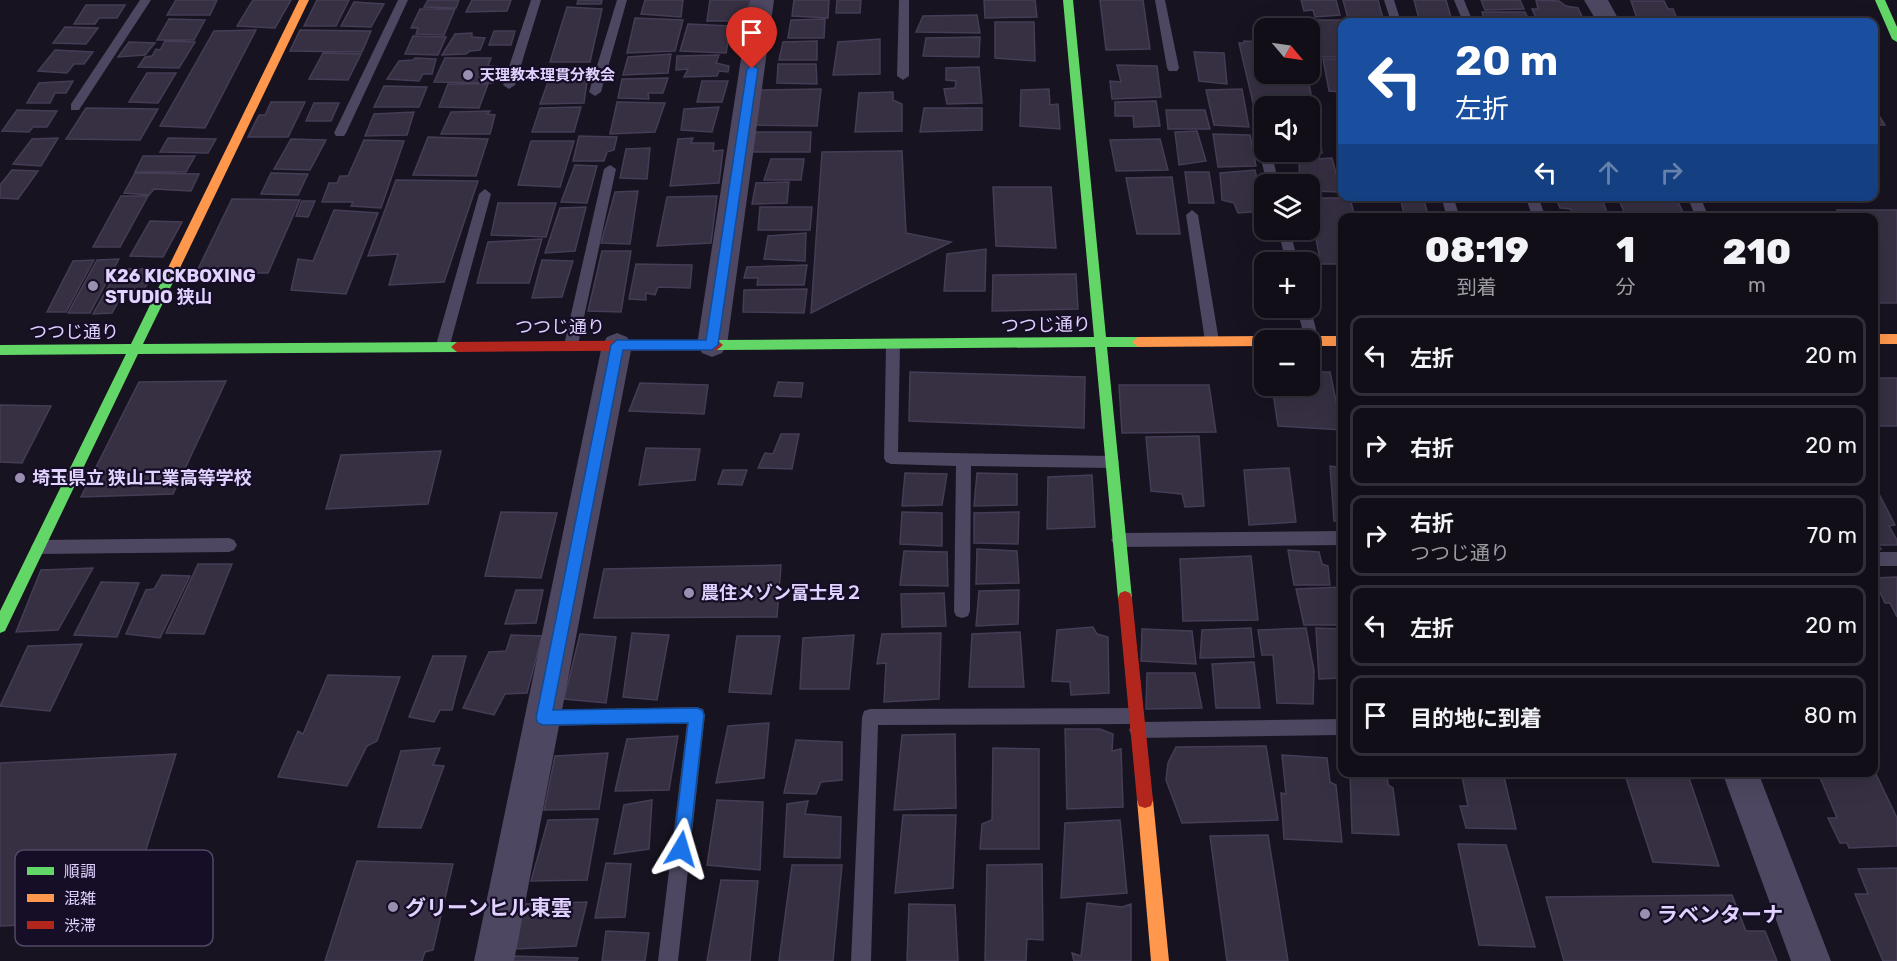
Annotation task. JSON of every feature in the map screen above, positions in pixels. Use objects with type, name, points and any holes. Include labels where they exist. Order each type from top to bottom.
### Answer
[{"type":"street","points":[[0,626],[304,0]]},
{"type":"street","points":[[712,345],[762,0]]},
{"type":"street","points":[[1068,0],[1160,961]]},
{"type":"street","points":[[1596,0],[1606,18]]},
{"type":"street","points":[[1880,0],[1897,39]]},
{"type":"street","points":[[1878,339],[1897,339]]},
{"type":"street","name":"つつじ通り","points":[[0,350],[443,345],[893,345],[1254,341]]},
{"type":"street","points":[[1320,341],[1338,341]]},
{"type":"street","points":[[494,961],[617,345]]},
{"type":"street","points":[[1742,777],[1811,961]]},
{"type":"lane","points":[[75,107],[146,0]]},
{"type":"lane","points":[[340,133],[403,0]]},
{"type":"lane","points":[[509,85],[536,0]]},
{"type":"lane","points":[[595,92],[622,0]]},
{"type":"lane","points":[[903,76],[904,0]]},
{"type":"lane","points":[[1160,0],[1173,68]]},
{"type":"lane","points":[[1389,0],[1395,18]]},
{"type":"lane","points":[[1459,0],[1466,18]]},
{"type":"lane","points":[[571,345],[610,169]]},
{"type":"lane","points":[[443,345],[485,194]]},
{"type":"lane","points":[[1192,215],[1212,341]]},
{"type":"lane","points":[[893,345],[891,458],[1112,462]]},
{"type":"lane","points":[[962,611],[964,460]]},
{"type":"lane","points":[[1119,540],[1338,538]]},
{"type":"lane","points":[[39,547],[229,545]]},
{"type":"lane","points":[[1878,559],[1897,559]]},
{"type":"lane","points":[[543,718],[697,715],[668,961]]},
{"type":"lane","points":[[861,961],[870,717],[1338,727]]},
{"type":"building","points":[[176,0],[217,0],[210,15],[167,15]]},
{"type":"building","points":[[253,0],[291,0],[275,28],[237,26]]},
{"type":"building","points":[[317,0],[349,0],[336,26],[304,26]]},
{"type":"building","points":[[428,0],[459,0],[456,8],[424,7]]},
{"type":"building","points":[[472,0],[511,0],[507,11],[466,12]]},
{"type":"building","points":[[578,0],[602,0],[601,4],[577,4]]},
{"type":"building","points":[[645,0],[683,0],[681,17],[641,14]]},
{"type":"building","points":[[710,0],[749,0],[747,21],[707,21]]},
{"type":"building","points":[[794,0],[829,0],[828,18],[792,16]]},
{"type":"building","points":[[837,0],[861,0],[860,13],[836,13]]},
{"type":"building","points":[[984,0],[1035,0],[1037,17],[985,18]]},
{"type":"building","points":[[1100,0],[1143,0],[1150,49],[1106,50]]},
{"type":"building","points":[[1301,0],[1336,0],[1340,15],[1315,17],[1313,10],[1304,11]]},
{"type":"building","points":[[1343,0],[1378,0],[1383,18],[1348,18]]},
{"type":"building","points":[[1414,0],[1446,0],[1451,18],[1419,18]]},
{"type":"building","points":[[1481,0],[1520,0],[1524,9],[1485,10]]},
{"type":"building","points":[[1536,0],[1559,1],[1566,6],[1578,8],[1583,18],[1536,18],[1532,9],[1538,9]]},
{"type":"building","points":[[1631,1],[1664,1],[1668,9],[1673,9],[1677,18],[1637,18]]},
{"type":"building","points":[[354,2],[384,4],[371,27],[341,26]]},
{"type":"building","points":[[86,5],[125,5],[117,18],[99,18],[95,24],[74,24]]},
{"type":"building","points":[[567,7],[602,9],[590,62],[550,62]]},
{"type":"building","points":[[420,9],[455,9],[444,35],[416,34],[418,28],[411,28]]},
{"type":"building","points":[[1482,12],[1525,12],[1528,18],[1484,18]]},
{"type":"building","points":[[977,15],[980,33],[916,32],[923,16]]},
{"type":"building","points":[[635,18],[683,20],[675,51],[627,53]]},
{"type":"building","points":[[169,19],[205,20],[194,40],[157,40]]},
{"type":"building","points":[[825,19],[824,38],[788,38],[791,20]]},
{"type":"building","points":[[1320,20],[1338,20],[1338,43],[1336,43],[1338,57],[1320,57]]},
{"type":"building","points":[[995,22],[1034,22],[1035,61],[995,58]]},
{"type":"building","points":[[688,24],[731,26],[726,53],[680,51]]},
{"type":"building","points":[[65,27],[98,28],[86,44],[53,43]]},
{"type":"building","points":[[256,30],[205,128],[160,126],[214,31]]},
{"type":"building","points":[[300,30],[371,31],[362,52],[290,51]]},
{"type":"building","points":[[494,31],[515,31],[511,45],[489,45]]},
{"type":"building","points":[[472,33],[472,37],[485,38],[480,50],[466,54],[442,55],[455,34]]},
{"type":"building","points":[[413,36],[446,37],[438,55],[405,54]]},
{"type":"building","points":[[980,37],[979,57],[923,56],[926,38]]},
{"type":"building","points":[[880,39],[880,74],[833,75],[838,42]]},
{"type":"building","points":[[165,41],[195,42],[179,68],[138,67],[145,57],[152,56],[156,49],[160,50]]},
{"type":"building","points":[[817,41],[817,60],[779,60],[783,42]]},
{"type":"building","points":[[1244,41],[1254,42],[1254,84],[1309,84],[1311,96],[1254,96],[1254,107],[1239,43],[1244,43]]},
{"type":"building","points":[[129,42],[155,43],[145,55],[118,57]]},
{"type":"building","points":[[55,50],[93,52],[84,64],[74,64],[67,73],[38,71]]},
{"type":"building","points":[[1194,52],[1224,53],[1227,84],[1199,81]]},
{"type":"building","points":[[323,53],[361,54],[348,80],[309,79]]},
{"type":"building","points":[[671,54],[668,73],[623,75],[628,57]]},
{"type":"building","points":[[719,55],[716,63],[729,66],[728,72],[719,71],[717,76],[684,77],[688,69],[676,70],[677,56]]},
{"type":"building","points":[[415,58],[436,59],[432,74],[423,74],[419,81],[387,79],[399,61]]},
{"type":"building","name":"天理教本理貫分教会","points":[[445,58],[491,58],[488,66],[501,67],[494,83],[434,82]]},
{"type":"building","points":[[1323,59],[1338,59],[1338,92],[1329,91]]},
{"type":"building","points":[[778,64],[816,64],[817,84],[777,83]]},
{"type":"building","points":[[1117,65],[1157,66],[1161,97],[1112,99],[1110,81],[1121,82]]},
{"type":"building","points":[[979,67],[982,103],[947,104],[944,89],[955,88],[956,81],[946,80],[946,68]]},
{"type":"building","points":[[147,73],[176,73],[158,103],[129,102]]},
{"type":"building","points":[[551,74],[588,74],[584,103],[540,104]]},
{"type":"building","points":[[668,78],[663,93],[648,93],[649,99],[618,98],[622,79]]},
{"type":"building","points":[[73,81],[66,93],[55,93],[50,103],[27,103],[39,83]]},
{"type":"building","points":[[702,81],[728,81],[722,102],[697,102]]},
{"type":"building","points":[[448,84],[488,84],[479,108],[439,107]]},
{"type":"building","points":[[384,86],[427,87],[419,107],[374,107]]},
{"type":"building","points":[[821,89],[817,126],[752,125],[760,90]]},
{"type":"building","points":[[1049,89],[1050,105],[1058,104],[1060,129],[1020,126],[1021,90]]},
{"type":"building","points":[[1242,89],[1249,127],[1214,125],[1206,90]]},
{"type":"building","points":[[893,92],[893,100],[902,104],[902,131],[855,132],[859,93]]},
{"type":"building","points":[[1156,101],[1160,126],[1134,127],[1133,116],[1115,116],[1115,102]]},
{"type":"building","points":[[271,102],[305,102],[288,137],[248,137],[259,115],[265,115]]},
{"type":"building","points":[[617,102],[665,103],[655,132],[610,134]]},
{"type":"building","points":[[314,103],[339,103],[331,121],[306,121]]},
{"type":"building","points":[[581,107],[574,132],[532,132],[540,108]]},
{"type":"building","points":[[719,107],[712,132],[681,130],[684,109]]},
{"type":"building","points":[[86,108],[158,109],[140,140],[66,139]]},
{"type":"building","points":[[924,108],[982,108],[982,130],[920,132]]},
{"type":"building","points":[[17,110],[57,111],[47,127],[33,127],[29,132],[2,131]]},
{"type":"building","points":[[1166,110],[1205,110],[1210,129],[1168,129]]},
{"type":"building","points":[[490,111],[487,114],[495,115],[490,134],[441,134],[451,112]]},
{"type":"building","points":[[414,112],[407,135],[365,136],[374,114]]},
{"type":"building","points":[[1878,114],[1885,125],[1878,125]]},
{"type":"building","points":[[1197,131],[1206,161],[1179,165],[1175,132]]},
{"type":"building","points":[[753,132],[811,132],[810,152],[749,152]]},
{"type":"building","points":[[1213,134],[1250,135],[1256,166],[1218,167]]},
{"type":"building","points":[[579,136],[617,137],[614,150],[607,152],[604,161],[573,161]]},
{"type":"building","points":[[428,137],[488,139],[476,176],[413,175]]},
{"type":"building","points":[[58,138],[41,166],[13,164],[32,139]]},
{"type":"building","points":[[168,138],[216,139],[208,153],[160,152]]},
{"type":"building","points":[[693,138],[691,143],[714,143],[713,151],[723,150],[719,183],[670,186],[678,139]]},
{"type":"building","points":[[291,139],[326,140],[310,170],[274,169]]},
{"type":"building","points":[[1160,139],[1168,170],[1116,171],[1110,140]]},
{"type":"building","points":[[364,140],[404,141],[381,208],[351,206],[353,202],[322,202],[329,183],[337,183],[340,176],[348,176]]},
{"type":"building","points":[[531,141],[574,141],[560,187],[518,185]]},
{"type":"building","points":[[650,148],[647,179],[620,178],[626,149]]},
{"type":"building","points":[[902,151],[906,233],[951,242],[811,313],[822,152]]},
{"type":"building","points":[[143,156],[195,156],[186,172],[135,172]]},
{"type":"building","points":[[1332,158],[1338,181],[1338,192],[1320,191],[1320,174],[1300,174],[1299,162],[1320,162],[1320,159]]},
{"type":"building","points":[[771,159],[804,159],[801,180],[764,180]]},
{"type":"building","points":[[575,165],[597,166],[587,203],[561,202]]},
{"type":"building","points":[[12,170],[38,171],[18,199],[0,198],[0,185]]},
{"type":"building","points":[[1255,170],[1254,212],[1238,213],[1234,203],[1222,200],[1220,173]]},
{"type":"building","points":[[1185,172],[1209,172],[1214,203],[1189,203]]},
{"type":"building","points":[[135,173],[199,174],[191,191],[154,189],[149,195],[124,193]]},
{"type":"building","points":[[271,173],[308,174],[298,195],[261,194]]},
{"type":"building","points":[[1172,177],[1180,234],[1137,234],[1126,178]]},
{"type":"building","points":[[396,180],[478,181],[444,282],[389,285],[398,254],[368,256]]},
{"type":"building","points":[[789,182],[787,203],[752,204],[756,183]]},
{"type":"building","points":[[993,187],[1051,187],[1056,248],[996,246]]},
{"type":"building","points":[[638,191],[630,244],[601,243],[615,192]]},
{"type":"building","points":[[121,196],[148,196],[120,247],[93,247]]},
{"type":"building","points":[[717,196],[711,243],[657,246],[667,197]]},
{"type":"building","points":[[1320,198],[1351,201],[1354,213],[1338,213],[1338,264],[1321,264],[1316,240],[1320,240]]},
{"type":"building","points":[[232,199],[300,200],[268,273],[196,273]]},
{"type":"building","points":[[302,201],[315,201],[308,217],[296,216]]},
{"type":"building","points":[[1401,201],[1424,201],[1428,213],[1404,213]]},
{"type":"building","points":[[1557,201],[1603,201],[1607,213],[1572,213],[1571,209],[1560,208]]},
{"type":"building","points":[[1619,201],[1678,201],[1684,213],[1669,213],[1625,213]]},
{"type":"building","points":[[498,203],[556,203],[546,237],[491,235]]},
{"type":"building","points":[[586,207],[575,251],[545,253],[560,208]]},
{"type":"building","points":[[760,207],[812,207],[810,230],[758,230]]},
{"type":"building","points":[[334,210],[378,213],[346,294],[291,290],[298,259],[313,261]]},
{"type":"building","points":[[1837,210],[1897,210],[1897,303],[1878,303],[1878,213],[1839,213]]},
{"type":"building","points":[[150,221],[182,222],[163,257],[130,256]]},
{"type":"building","points":[[806,233],[805,261],[764,259],[768,236]]},
{"type":"building","points":[[542,239],[529,283],[477,283],[488,242]]},
{"type":"building","points":[[986,249],[985,291],[944,291],[947,254]]},
{"type":"building","points":[[602,251],[631,251],[621,312],[588,311]]},
{"type":"building","name":"K26 KICKBOXING STUDIO 狭山","points":[[119,259],[90,313],[68,313],[97,260]]},
{"type":"building","points":[[94,260],[66,312],[47,312],[73,261]]},
{"type":"building","points":[[542,260],[573,261],[562,297],[532,298]]},
{"type":"building","points":[[636,264],[692,265],[690,288],[658,287],[655,295],[646,293],[646,300],[629,299]]},
{"type":"building","points":[[807,265],[804,285],[757,285],[758,278],[744,278],[747,267]]},
{"type":"building","points":[[118,269],[155,269],[141,295],[122,295],[112,313],[93,314]]},
{"type":"building","points":[[1076,274],[1078,309],[992,311],[993,275]]},
{"type":"building","points":[[807,289],[804,313],[743,312],[744,290]]},
{"type":"building","points":[[910,372],[1085,377],[1084,428],[909,421]]},
{"type":"building","points":[[1320,372],[1330,372],[1338,411],[1338,430],[1278,426],[1274,396],[1320,396]]},
{"type":"building","points":[[1878,378],[1897,378],[1897,426],[1878,426]]},
{"type":"building","points":[[226,381],[173,494],[81,497],[139,382]]},
{"type":"building","points":[[778,382],[803,383],[801,397],[774,396]]},
{"type":"building","points":[[640,383],[708,385],[704,414],[629,411]]},
{"type":"building","points":[[1119,385],[1209,385],[1216,432],[1122,433]]},
{"type":"building","points":[[0,405],[51,406],[22,463],[0,462]]},
{"type":"building","points":[[781,434],[799,434],[792,469],[758,468],[765,453],[773,454]]},
{"type":"building","points":[[1199,436],[1204,506],[1185,507],[1182,494],[1151,491],[1146,437]]},
{"type":"building","points":[[646,448],[700,449],[695,480],[639,485]]},
{"type":"building","points":[[441,451],[428,504],[326,509],[341,455]]},
{"type":"building","points":[[1330,466],[1338,467],[1338,521],[1334,521]]},
{"type":"building","points":[[1289,468],[1296,522],[1249,525],[1244,470]]},
{"type":"building","points":[[723,470],[747,470],[742,485],[718,484]]},
{"type":"building","points":[[905,473],[947,474],[942,505],[902,506]]},
{"type":"building","points":[[977,473],[1017,474],[1017,505],[974,506]]},
{"type":"building","points":[[1092,475],[1095,527],[1047,529],[1048,477]]},
{"type":"building","points":[[1878,492],[1895,525],[1889,526],[1897,540],[1897,545],[1878,545]]},
{"type":"building","points":[[501,512],[557,513],[541,578],[485,576]]},
{"type":"building","points":[[902,512],[942,513],[942,546],[900,544]]},
{"type":"building","points":[[1019,512],[1018,544],[974,543],[974,513]]},
{"type":"building","points":[[977,549],[1017,551],[1019,583],[976,584]]},
{"type":"building","points":[[1288,550],[1319,552],[1322,564],[1328,566],[1330,585],[1294,585]]},
{"type":"building","points":[[904,551],[947,552],[948,586],[900,585]]},
{"type":"building","points":[[1251,556],[1258,620],[1183,621],[1180,559]]},
{"type":"building","points":[[198,564],[232,564],[204,634],[166,633]]},
{"type":"building","name":"農住メゾン富士見２","points":[[781,565],[777,617],[594,618],[604,569]]},
{"type":"building","points":[[93,568],[58,630],[16,632],[41,570]]},
{"type":"building","points":[[162,575],[190,576],[160,638],[126,634],[146,590],[154,589]]},
{"type":"building","points":[[1897,577],[1897,617],[1890,603],[1885,603],[1878,588],[1878,578]]},
{"type":"building","points":[[101,582],[139,583],[117,637],[74,635]]},
{"type":"building","points":[[1338,587],[1338,625],[1304,625],[1296,589]]},
{"type":"building","points":[[516,590],[543,590],[536,623],[505,624]]},
{"type":"building","points":[[1019,590],[1018,624],[976,626],[979,591]]},
{"type":"building","points":[[944,593],[946,626],[902,627],[901,594]]},
{"type":"building","points":[[1093,627],[1097,634],[1108,637],[1109,693],[1071,695],[1070,682],[1052,681],[1057,630]]},
{"type":"building","points":[[1251,628],[1254,657],[1200,658],[1202,630]]},
{"type":"building","points":[[1306,628],[1314,671],[1313,704],[1277,703],[1273,655],[1262,655],[1258,630]]},
{"type":"building","points":[[1316,628],[1338,629],[1338,678],[1319,679]]},
{"type":"building","points":[[1142,629],[1192,631],[1196,664],[1141,661]]},
{"type":"building","points":[[1020,632],[1024,687],[969,687],[972,634]]},
{"type":"building","points":[[632,633],[669,635],[657,700],[623,697]]},
{"type":"building","points":[[941,633],[939,699],[884,702],[886,663],[877,664],[882,634]]},
{"type":"building","points":[[580,634],[616,637],[606,703],[564,699]]},
{"type":"building","points":[[511,635],[542,636],[527,693],[505,694],[494,715],[463,708],[489,652],[506,651]]},
{"type":"building","points":[[854,635],[849,689],[800,689],[803,638]]},
{"type":"building","points":[[737,636],[780,636],[771,694],[729,692]]},
{"type":"building","points":[[82,644],[50,711],[0,706],[28,646]]},
{"type":"building","points":[[433,656],[466,656],[452,710],[440,710],[434,722],[409,717]]},
{"type":"building","points":[[1254,662],[1260,708],[1216,708],[1212,664]]},
{"type":"building","points":[[1147,673],[1195,673],[1202,708],[1146,709]]},
{"type":"building","points":[[328,675],[400,677],[377,741],[367,746],[347,786],[278,777],[298,731],[303,734]]},
{"type":"building","points":[[769,723],[764,778],[716,783],[728,726]]},
{"type":"building","points":[[1065,729],[1100,729],[1113,734],[1112,751],[1121,749],[1123,807],[1067,809]]},
{"type":"building","points":[[955,734],[956,808],[894,810],[902,735]]},
{"type":"building","points":[[678,736],[669,790],[615,791],[627,739]]},
{"type":"building","points":[[796,740],[842,742],[842,780],[821,782],[816,794],[784,793]]},
{"type":"building","points":[[1266,746],[1278,820],[1182,823],[1166,780],[1168,763],[1176,747]]},
{"type":"building","points":[[440,748],[433,765],[444,766],[421,828],[378,827],[401,751]]},
{"type":"building","points":[[993,748],[1039,749],[1039,849],[980,849],[982,824],[992,820]]},
{"type":"building","points":[[608,753],[599,809],[544,810],[555,756]]},
{"type":"building","points":[[176,754],[146,850],[15,850],[15,925],[0,926],[0,763]]},
{"type":"building","points":[[1282,755],[1327,758],[1330,782],[1336,785],[1342,842],[1284,839],[1281,793],[1286,794]]},
{"type":"building","points":[[1350,777],[1387,777],[1388,785],[1393,788],[1399,835],[1352,833]]},
{"type":"building","points":[[1462,777],[1504,777],[1516,829],[1466,828],[1460,806],[1468,806]]},
{"type":"building","points":[[1626,777],[1689,777],[1719,866],[1653,862]]},
{"type":"building","points":[[1820,777],[1877,777],[1897,818],[1897,846],[1849,848],[1847,843],[1840,843],[1828,818],[1837,818]]},
{"type":"building","points":[[652,800],[649,849],[614,854],[624,805]]},
{"type":"building","points":[[717,800],[763,802],[760,870],[707,865]]},
{"type":"building","points":[[808,801],[805,814],[841,817],[840,858],[784,857],[787,804]]},
{"type":"building","points":[[903,815],[956,815],[953,888],[895,893]]},
{"type":"building","points":[[598,819],[587,880],[531,881],[548,820]]},
{"type":"building","points":[[1120,820],[1127,893],[1061,898],[1065,823]]},
{"type":"building","points":[[1268,835],[1288,961],[1227,961],[1210,836]]},
{"type":"building","points":[[1458,844],[1506,845],[1535,947],[1479,945]]},
{"type":"building","name":"グリーンヒル東雲","points":[[357,861],[453,864],[433,950],[425,952],[422,961],[325,961]]},
{"type":"building","points":[[606,863],[631,864],[625,917],[595,918]]},
{"type":"building","points":[[1042,864],[1043,940],[1027,939],[1026,961],[985,961],[987,865]]},
{"type":"building","points":[[792,865],[842,865],[833,961],[779,961]]},
{"type":"building","points":[[1897,868],[1897,961],[1883,961],[1855,894],[1868,894],[1858,869]]},
{"type":"building","points":[[721,880],[758,881],[750,961],[707,961]]},
{"type":"building","name":"ラベンターナ","points":[[1732,895],[1746,931],[1765,931],[1777,961],[1564,961],[1546,897]]},
{"type":"building","points":[[587,902],[576,946],[516,949],[524,904]]},
{"type":"building","points":[[1087,903],[1122,907],[1131,904],[1131,961],[1074,961],[1072,953],[1081,956]]},
{"type":"building","points":[[909,904],[955,905],[958,961],[907,961]]},
{"type":"building","points":[[606,931],[649,933],[645,961],[602,961]]},
{"type":"building","points":[[513,956],[578,958],[577,961],[512,961]]},
{"type":"traffic: fast","points":[[1068,0],[1125,598]]},
{"type":"traffic: fast","points":[[1880,0],[1897,39]]},
{"type":"traffic: fast","points":[[0,626],[172,272]]},
{"type":"traffic: fast","points":[[717,345],[1138,342]]},
{"type":"traffic: fast","points":[[0,350],[457,347]]},
{"type":"traffic: slow","points":[[172,272],[304,0]]},
{"type":"traffic: slow","points":[[1878,339],[1897,339]]},
{"type":"traffic: slow","points":[[1138,342],[1254,341]]},
{"type":"traffic: slow","points":[[1320,341],[1338,341]]},
{"type":"traffic: slow","points":[[1145,800],[1160,961]]},
{"type":"traffic: jam","points":[[457,347],[717,345]]},
{"type":"traffic: jam","points":[[1125,598],[1145,800]]},
{"type":"place","name":"天理教本理貫分教会","points":[[468,75]]},
{"type":"place","name":"K26 KICKBOXING STUDIO 狭山","points":[[93,286]]},
{"type":"place","name":"埼玉県立 狭山工業高等学校","points":[[20,478]]},
{"type":"place","name":"農住メゾン富士見２","points":[[689,593]]},
{"type":"place","name":"グリーンヒル東雲","points":[[393,907]]},
{"type":"place","name":"ラベンターナ","points":[[1645,914]]},
{"type":"route","points":[[681,849],[697,715],[543,718],[617,345],[712,345],[752,69]]}]
